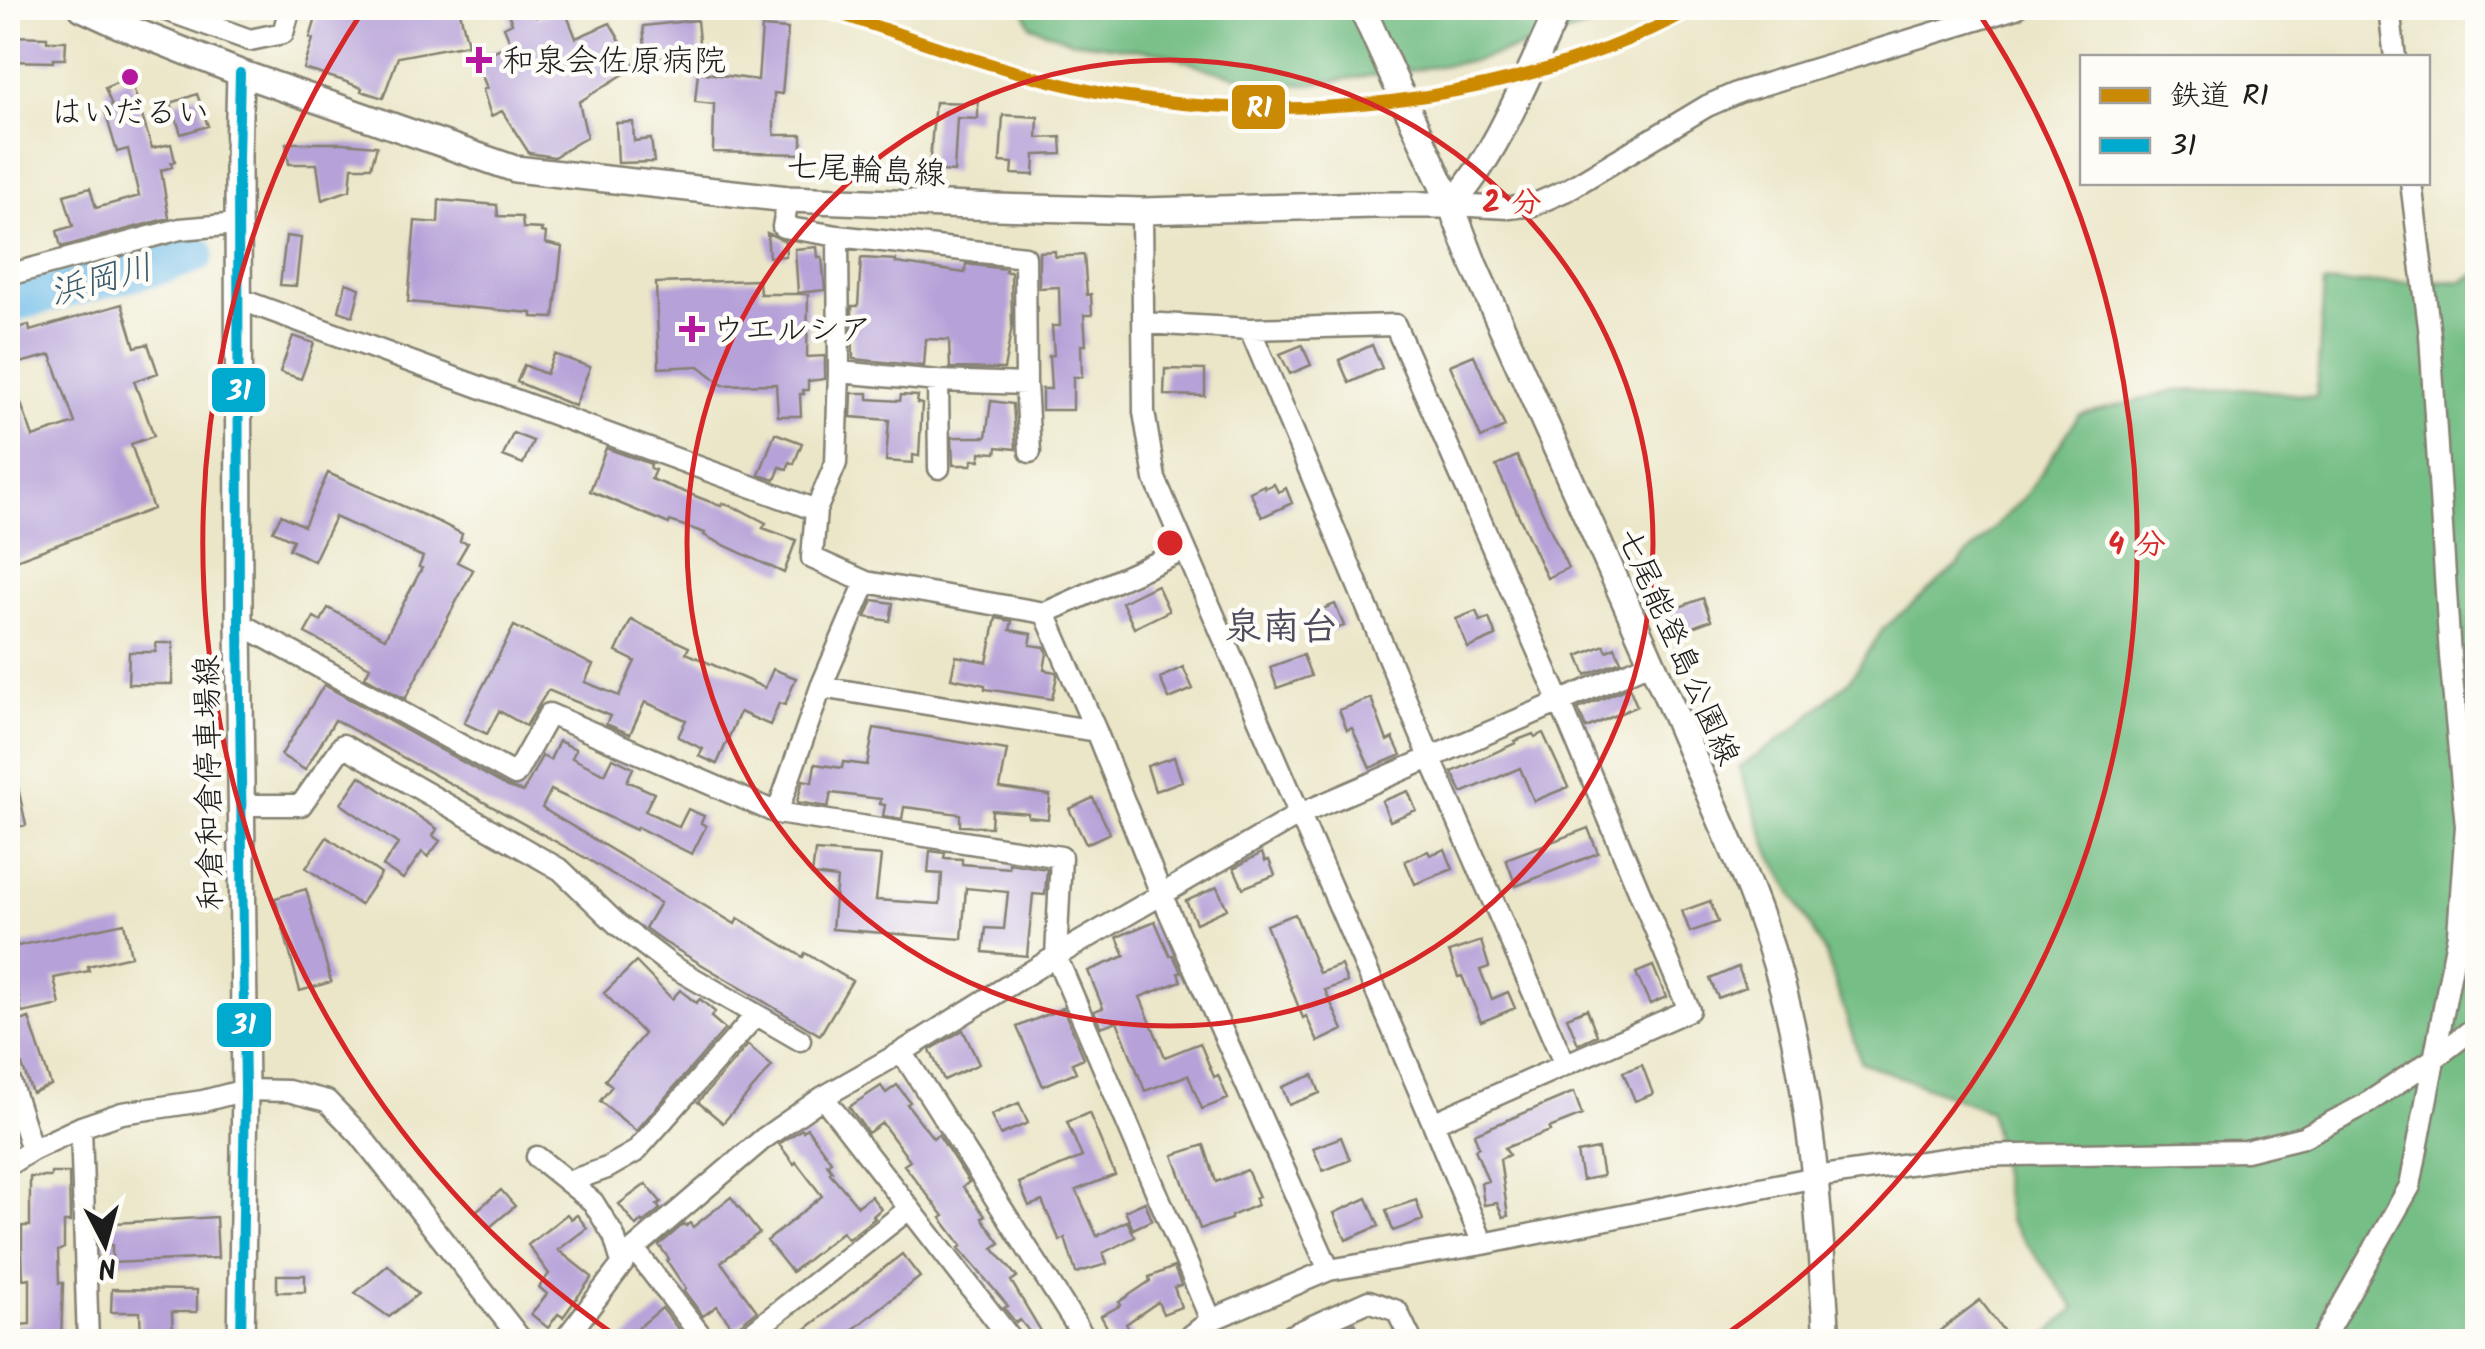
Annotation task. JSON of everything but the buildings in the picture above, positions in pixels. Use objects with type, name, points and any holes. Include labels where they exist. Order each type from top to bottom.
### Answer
[{"type":"main road","name":"七尾輪島線","points":[[82,8],[240,73],[515,169],[788,198],[1142,211],[1450,205]]},
{"type":"main road","name":"七尾能登島公園線","points":[[1362,8],[1751,892],[1783,988],[1809,1109],[1826,1326],[1824,1342]]},
{"type":"main road","points":[[1450,205],[1482,165],[1559,8]]},
{"type":"main road","name":"和倉和倉停車場線","points":[[240,73],[238,624],[245,1090],[241,1342]]},
{"type":"street","points":[[166,8],[250,40],[283,33],[290,8]]},
{"type":"street","points":[[1450,205],[1533,205],[1567,190],[1707,106],[1739,92],[2016,8]]},
{"type":"street","points":[[2389,8],[2396,55]]},
{"type":"street","points":[[240,73],[250,40]]},
{"type":"street","points":[[2321,1342],[2410,1186],[2458,934],[2466,826],[2450,656],[2430,335],[2411,185]]},
{"type":"street","points":[[788,198],[783,227],[1025,256],[1030,452]]},
{"type":"street","points":[[1142,211],[1144,412],[1155,479],[1483,1244]]},
{"type":"street","points":[[8,275],[180,230],[238,224]]},
{"type":"street","points":[[838,236],[836,463],[816,510],[812,558],[866,582],[1045,613],[1185,550]]},
{"type":"street","points":[[239,299],[816,510]]},
{"type":"street","points":[[1144,323],[1250,329],[1395,325],[1690,1010],[1434,1123]]},
{"type":"street","points":[[1250,329],[1430,757],[1565,1064]]},
{"type":"street","points":[[839,372],[938,382],[1026,384]]},
{"type":"street","points":[[938,382],[939,468]]},
{"type":"street","points":[[777,813],[822,687],[866,582]]},
{"type":"street","points":[[1045,613],[1162,896],[1329,1270]]},
{"type":"street","points":[[238,624],[516,775],[549,714],[777,813],[1061,856],[1056,956],[1211,1320]]},
{"type":"street","points":[[563,1342],[628,1256],[763,1139],[823,1098],[1298,815],[1652,662]]},
{"type":"street","points":[[822,687],[1096,731]]},
{"type":"street","points":[[241,804],[301,805],[343,745],[561,870],[618,926],[672,966],[800,1040]]},
{"type":"street","points":[[568,1182],[607,1168],[635,1152],[756,1015]]},
{"type":"street","points":[[1183,1342],[1211,1320],[1329,1270],[1483,1244],[1816,1177],[1965,1156],[2246,1152],[2303,1137],[2366,1104],[2478,1024]]},
{"type":"street","points":[[902,1052],[1088,1342]]},
{"type":"street","points":[[8,1075],[32,1150]]},
{"type":"street","points":[[8,1165],[32,1150],[122,1113],[245,1090],[288,1091],[327,1100],[360,1135],[523,1342]]},
{"type":"street","points":[[823,1098],[1012,1342]]},
{"type":"street","points":[[81,1128],[88,1342]]},
{"type":"street","points":[[537,1158],[593,1202],[628,1256],[706,1342]]},
{"type":"street","points":[[740,1342],[909,1209]]},
{"type":"street","points":[[1277,1342],[1369,1301],[1397,1311],[1412,1342]]},
{"type":"green space","points":[[1023,8],[1620,8],[1605,23],[1474,61],[1305,85],[1259,81],[1211,70],[1164,53],[1072,41],[1031,26]]},
{"type":"green space","points":[[2477,274],[2477,1341],[2041,1341],[2075,1308],[2009,1220],[1990,1111],[1861,1062],[1826,955],[1771,855],[1739,768],[1795,729],[1850,680],[1883,629],[1958,565],[2028,493],[2079,415],[2176,391],[2251,389],[2316,397],[2324,284],[2462,281]]},
{"type":"waterway","name":"浜岡川","points":[[8,304],[195,254]]},
{"type":"rail line","name":"R1","points":[[821,8],[992,65],[1097,92],[1218,107],[1288,108],[1429,96],[1499,82],[1632,38],[1694,8]]},
{"type":"transit line","name":"31","points":[[240,73],[239,623],[245,1090],[241,1342]]},
{"type":"place","name":"和泉会佐原病院","points":[[479,60]]},
{"type":"place","name":"はいだるい","points":[[130,77]]},
{"type":"place","name":"ウエルシア","points":[[692,329]]},
{"type":"district","name":"泉南台","points":[[1281,626]]}]
